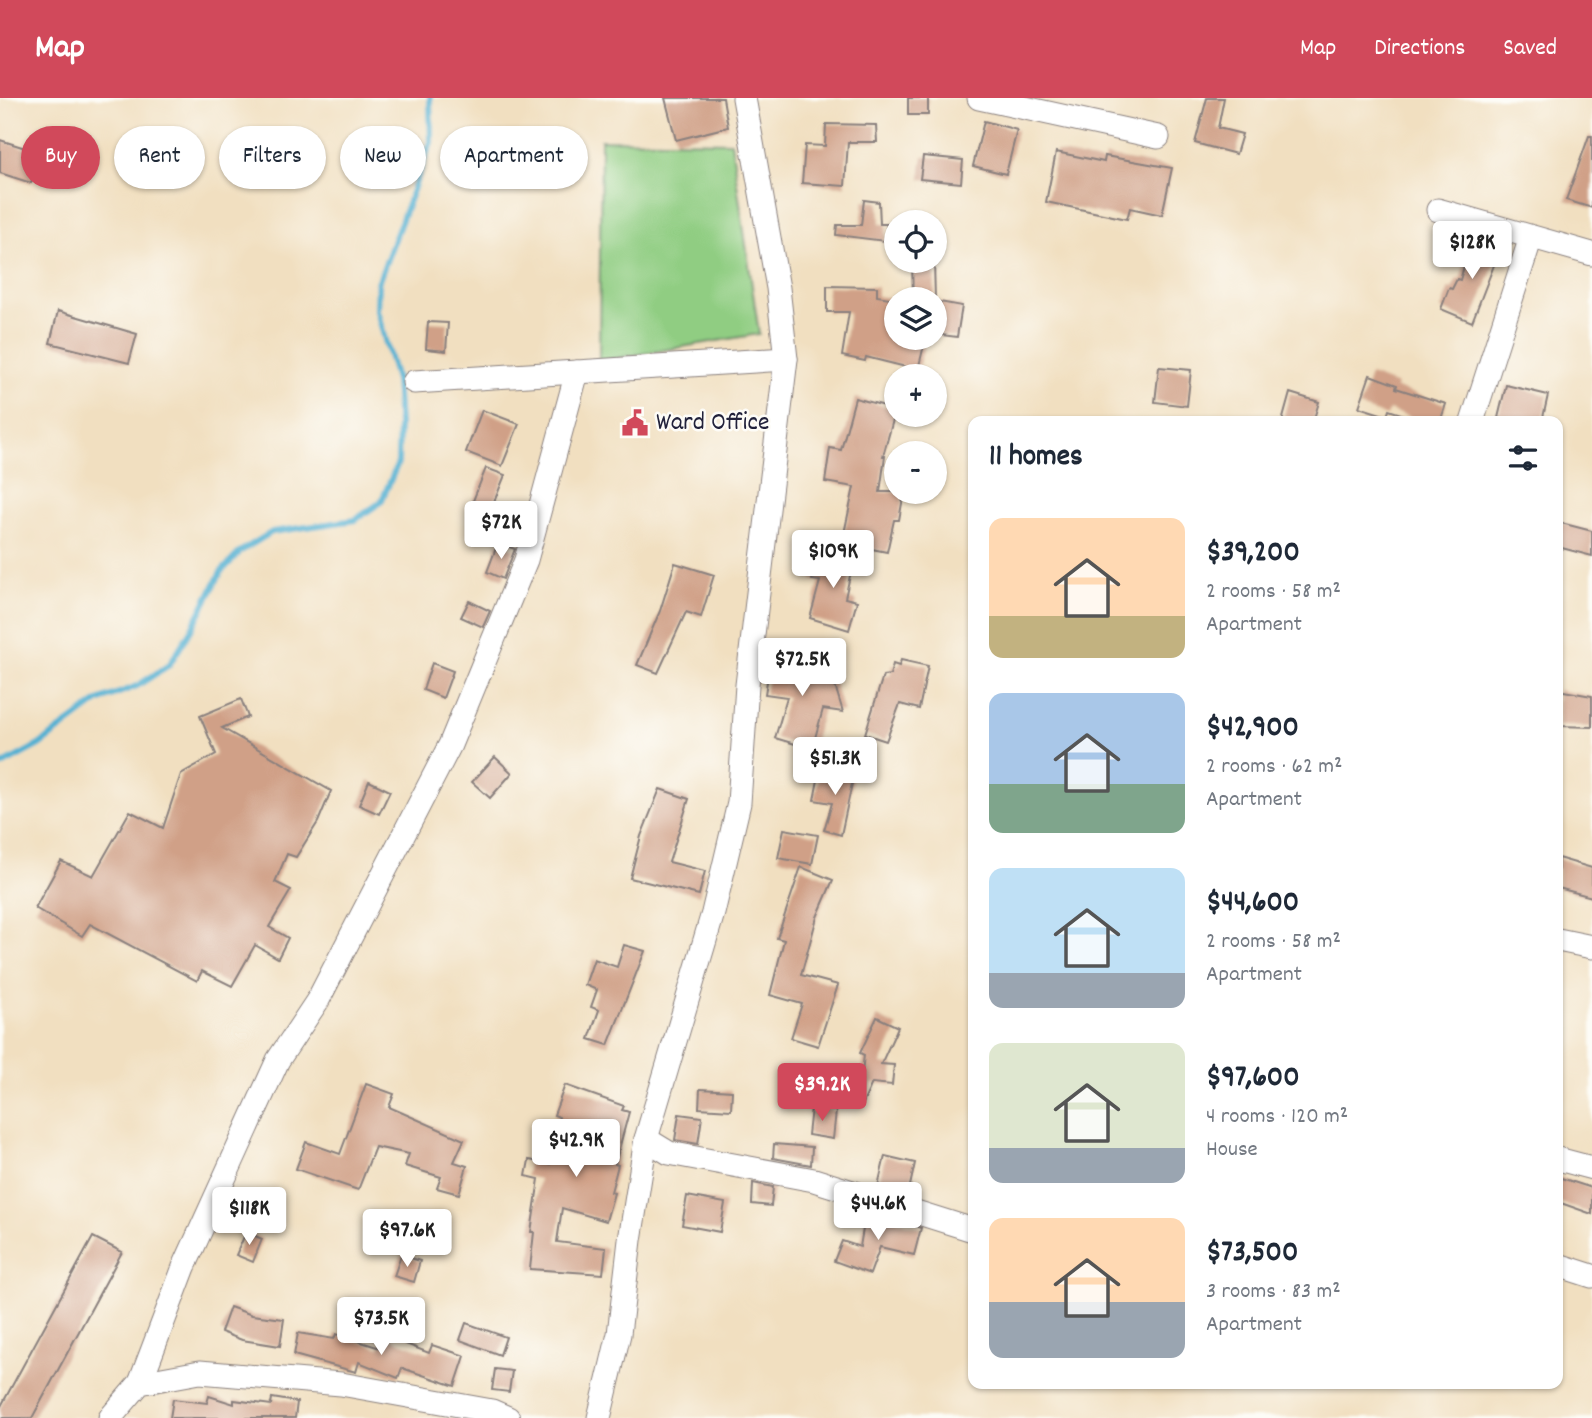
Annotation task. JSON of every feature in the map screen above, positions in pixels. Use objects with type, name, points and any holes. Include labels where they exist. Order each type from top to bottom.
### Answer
[{"type":"street","points":[[599,1418],[620,1334],[630,1240],[646,1139],[713,913],[739,803],[747,685],[786,359],[779,288],[744,98]]},
{"type":"street","points":[[979,98],[1158,137]]},
{"type":"street","points":[[1438,210],[1592,254]]},
{"type":"street","points":[[1474,416],[1531,237]]},
{"type":"street","points":[[414,382],[786,359]]},
{"type":"street","points":[[110,1418],[140,1383],[184,1267],[278,1060],[318,1000],[450,745],[526,560],[577,372]]},
{"type":"street","points":[[1563,941],[1592,947]]},
{"type":"street","points":[[646,1139],[668,1153],[814,1180],[968,1228]]},
{"type":"street","points":[[1563,1160],[1592,1168]]},
{"type":"street","points":[[1563,1267],[1592,1276]]},
{"type":"street","points":[[140,1383],[200,1372],[328,1383],[492,1411],[508,1418]]},
{"type":"green space","points":[[601,140],[731,142],[759,334],[599,361]]},
{"type":"building","points":[[665,98],[723,98],[728,127],[676,140]]},
{"type":"building","points":[[908,98],[928,98],[928,115],[908,115]]},
{"type":"building","points":[[1207,98],[1224,98],[1218,128],[1242,134],[1236,154],[1195,143]]},
{"type":"building","points":[[984,121],[1017,130],[1006,174],[973,166]]},
{"type":"building","points":[[826,124],[876,125],[877,142],[848,142],[845,186],[802,183],[805,145],[825,146]]},
{"type":"building","points":[[1589,136],[1592,136],[1592,208],[1566,200]]},
{"type":"building","points":[[0,140],[21,147],[21,180],[0,173]]},
{"type":"building","points":[[1056,152],[1104,162],[1105,156],[1172,168],[1162,215],[1130,208],[1127,219],[1046,202]]},
{"type":"building","points":[[923,156],[963,160],[961,183],[920,179]]},
{"type":"building","points":[[864,200],[879,202],[880,224],[884,224],[884,241],[836,235],[837,225],[861,225]]},
{"type":"building","points":[[1472,239],[1501,247],[1472,322],[1441,309],[1449,288],[1452,289],[1457,279],[1460,280]]},
{"type":"building","points":[[912,273],[934,273],[935,287],[913,287]]},
{"type":"building","points":[[827,286],[877,287],[877,296],[884,297],[884,350],[923,350],[919,364],[894,364],[866,357],[865,361],[842,356],[849,312],[827,312]]},
{"type":"building","points":[[947,303],[962,306],[957,337],[947,336]]},
{"type":"building","points":[[58,311],[137,334],[129,363],[50,343]]},
{"type":"building","points":[[428,322],[448,323],[446,351],[426,349]]},
{"type":"building","points":[[1159,367],[1191,370],[1187,406],[1155,402]]},
{"type":"building","points":[[1370,375],[1397,385],[1396,388],[1446,404],[1442,416],[1407,416],[1389,410],[1387,416],[1359,407]]},
{"type":"building","points":[[1506,385],[1548,395],[1543,416],[1498,416]]},
{"type":"building","points":[[1290,393],[1319,402],[1315,416],[1284,416]]},
{"type":"building","points":[[855,398],[884,406],[884,427],[891,427],[887,441],[884,441],[880,492],[884,492],[884,504],[902,504],[899,520],[894,520],[887,552],[842,543],[854,487],[825,482],[830,448],[841,450]]},
{"type":"building","points":[[482,410],[519,424],[502,466],[466,452]]},
{"type":"building","points":[[486,468],[505,475],[487,519],[469,511]]},
{"type":"building","points":[[1563,524],[1592,531],[1592,556],[1563,548]]},
{"type":"building","points":[[498,543],[515,549],[503,579],[487,572]]},
{"type":"building","points":[[819,551],[854,558],[845,598],[857,601],[849,630],[810,618],[820,581],[812,580]]},
{"type":"building","points":[[675,563],[714,575],[701,617],[686,612],[658,673],[637,665],[660,611]]},
{"type":"building","points":[[469,601],[490,611],[483,627],[461,617]]},
{"type":"building","points":[[771,657],[829,666],[843,712],[823,709],[812,749],[775,738],[787,697],[765,694]]},
{"type":"building","points":[[901,660],[928,666],[919,709],[900,704],[886,741],[865,734],[883,676],[890,675],[893,664],[899,666]]},
{"type":"building","points":[[432,663],[453,671],[443,698],[423,690]]},
{"type":"building","points":[[1563,691],[1592,696],[1592,727],[1563,726]]},
{"type":"building","points":[[241,699],[248,717],[222,728],[331,791],[318,822],[296,857],[287,854],[275,882],[291,890],[269,927],[288,938],[278,958],[255,945],[232,986],[202,971],[197,981],[90,924],[82,936],[35,908],[61,861],[93,876],[130,811],[163,828],[181,774],[216,754],[200,716]]},
{"type":"building","points":[[495,757],[512,773],[490,798],[472,782]]},
{"type":"building","points":[[820,770],[854,774],[841,835],[824,830],[832,803],[814,800]]},
{"type":"building","points":[[369,781],[390,791],[379,814],[359,805]]},
{"type":"building","points":[[660,789],[689,799],[669,862],[705,871],[699,895],[630,878],[641,836]]},
{"type":"building","points":[[784,829],[818,835],[812,864],[778,858]]},
{"type":"building","points":[[1563,859],[1592,868],[1592,897],[1563,889]]},
{"type":"building","points":[[801,867],[833,880],[817,917],[801,975],[838,985],[818,1046],[791,1038],[802,1004],[770,995],[784,940],[777,938]]},
{"type":"building","points":[[624,945],[645,951],[608,1045],[589,1039],[599,1010],[591,1007],[597,990],[585,985],[594,959],[617,967]]},
{"type":"building","points":[[877,1017],[898,1027],[881,1064],[894,1065],[892,1085],[872,1083],[861,1108],[858,1107],[864,1055],[860,1053]]},
{"type":"building","points":[[366,1084],[394,1094],[389,1107],[464,1140],[454,1162],[467,1166],[459,1194],[437,1188],[441,1177],[405,1166],[409,1154],[375,1147],[358,1190],[296,1169],[306,1142],[340,1154]]},
{"type":"building","points":[[565,1085],[624,1106],[622,1110],[629,1112],[615,1164],[618,1165],[611,1192],[614,1193],[606,1221],[562,1208],[557,1242],[606,1248],[603,1274],[530,1269],[534,1232],[531,1232],[539,1179],[526,1176],[529,1160],[550,1164],[559,1117],[554,1115]]},
{"type":"building","points":[[700,1089],[732,1091],[731,1110],[699,1108]]},
{"type":"building","points":[[811,1108],[836,1111],[833,1139],[808,1135]]},
{"type":"building","points":[[679,1114],[702,1117],[698,1144],[675,1140]]},
{"type":"building","points":[[774,1144],[812,1147],[811,1165],[773,1158]]},
{"type":"building","points":[[885,1156],[915,1163],[908,1195],[878,1186]]},
{"type":"building","points":[[1563,1179],[1592,1188],[1592,1214],[1563,1204]]},
{"type":"building","points":[[753,1183],[773,1187],[771,1206],[752,1204]]},
{"type":"building","points":[[687,1196],[725,1203],[720,1232],[682,1225]]},
{"type":"building","points":[[866,1211],[921,1228],[914,1255],[880,1247],[870,1274],[834,1261],[842,1241],[860,1247]]},
{"type":"building","points":[[246,1232],[262,1239],[253,1262],[236,1255]]},
{"type":"building","points":[[93,1237],[122,1252],[32,1418],[0,1418],[0,1408]]},
{"type":"building","points":[[401,1255],[420,1261],[414,1282],[394,1276]]},
{"type":"building","points":[[230,1307],[252,1315],[284,1319],[280,1346],[242,1340],[221,1332]]},
{"type":"building","points":[[466,1323],[506,1337],[500,1355],[460,1340]]},
{"type":"building","points":[[298,1333],[334,1339],[336,1334],[380,1348],[385,1336],[429,1353],[432,1345],[465,1356],[455,1386],[402,1368],[398,1378],[359,1362],[356,1372],[294,1355]]},
{"type":"building","points":[[495,1369],[512,1371],[509,1392],[492,1390]]},
{"type":"building","points":[[209,1396],[234,1404],[234,1400],[271,1405],[272,1398],[297,1402],[295,1418],[170,1418],[173,1399],[207,1403]]},
{"type":"waterway","points":[[0,766],[39,745],[98,701],[137,686],[169,665],[191,630],[221,572],[241,551],[272,532],[355,520],[381,502],[398,463],[399,424],[396,380],[377,311],[378,283],[431,142],[430,98]]},
{"type":"place","name":"Ward Office","points":[[635,423]]}]
